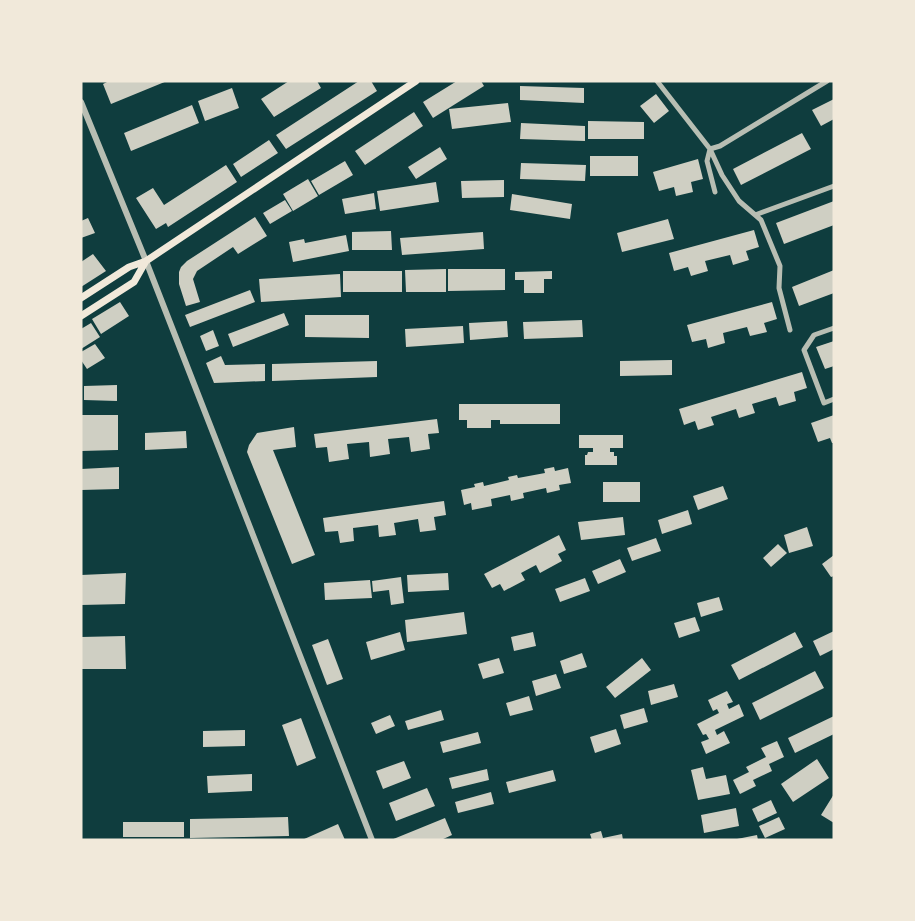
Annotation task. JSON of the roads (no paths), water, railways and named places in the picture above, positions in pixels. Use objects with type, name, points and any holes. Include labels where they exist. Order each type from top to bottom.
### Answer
[{"type":"main road","points":[[81,298],[129,266],[146,261],[416,81]]},
{"type":"main road","points":[[81,316],[134,282],[146,261]]},
{"type":"street","points":[[657,81],[710,149],[722,174],[739,201],[762,220],[780,266],[779,288],[790,330]]},
{"type":"street","points":[[710,149],[720,146],[827,81]]},
{"type":"street","points":[[81,102],[146,261],[372,840]]},
{"type":"street","points":[[710,149],[707,161],[715,192]]},
{"type":"street","points":[[756,214],[834,186]]},
{"type":"street","points":[[834,328],[814,335],[804,350],[824,403],[834,399]]}]
